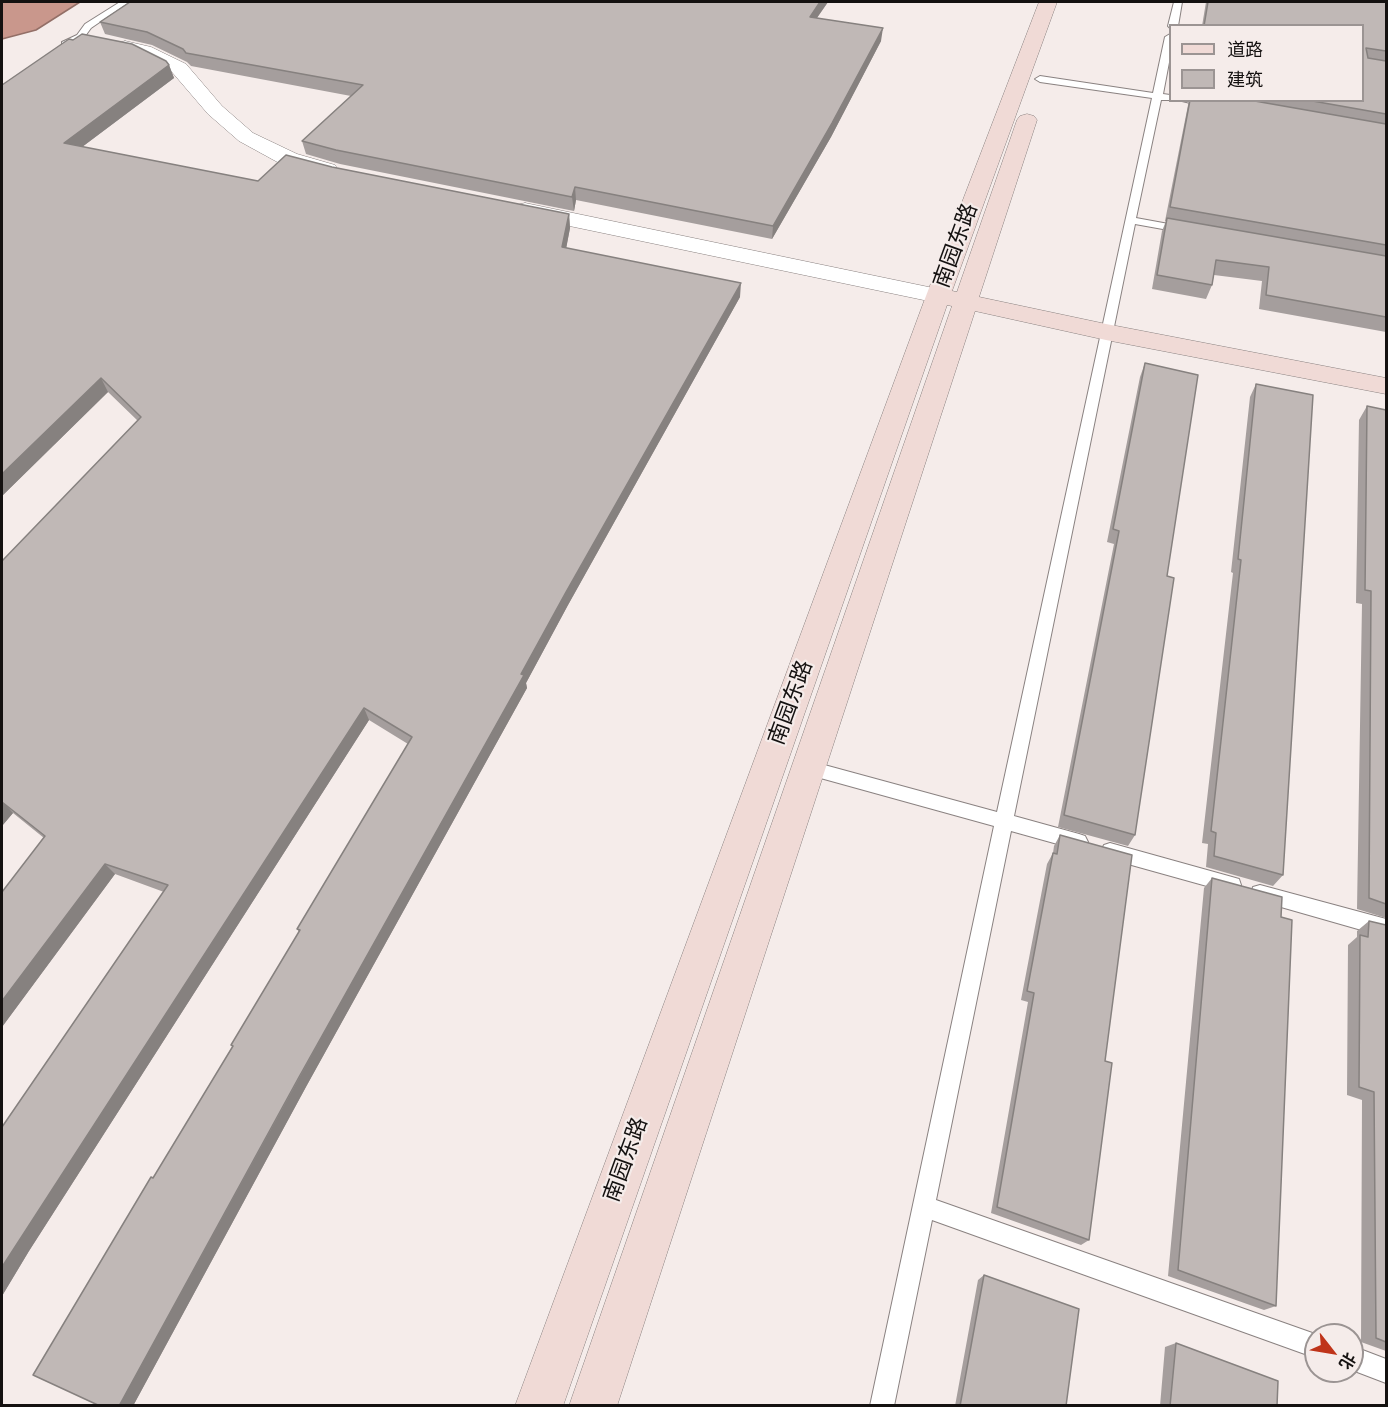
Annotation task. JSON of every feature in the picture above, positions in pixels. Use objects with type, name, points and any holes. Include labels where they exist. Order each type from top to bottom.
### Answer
[{"type":"main road","name":"南园东路","points":[[593,1406],[806,767],[952,299],[1048,2]]},
{"type":"main road","name":"南园东路","points":[[539,1406],[952,299],[1040,79],[1068,2]]},
{"type":"main road","points":[[952,299],[1106,332],[1386,386]]},
{"type":"street","points":[[80,37],[144,51],[179,68],[215,110],[246,136],[289,159],[348,175]]},
{"type":"street","points":[[509,207],[855,277],[952,299]]},
{"type":"lane","points":[[55,50],[80,37],[88,27],[125,2]]},
{"type":"lane","points":[[1173,24],[1178,2]]},
{"type":"lane","points":[[882,1406],[1130,220],[1164,97],[1169,47]]},
{"type":"lane","points":[[1040,79],[1164,97]]},
{"type":"lane","points":[[1195,102],[1217,106]]},
{"type":"lane","points":[[1130,220],[1200,233]]},
{"type":"lane","points":[[806,767],[1386,928]]},
{"type":"lane","points":[[922,1206],[1304,1342]]},
{"type":"lane","points":[[1364,1363],[1386,1371]]},
{"type":"shaded area","points":[[2,2],[80,2],[36,30],[2,39]]},
{"type":"building","points":[[130,2],[820,2],[810,17],[883,28],[773,226],[575,187],[572,197],[336,150],[302,141],[363,85],[186,53],[183,49],[147,32],[100,22]]},
{"type":"building","points":[[1208,2],[1386,2],[1386,51],[1366,48],[1368,58],[1386,61],[1386,114],[1318,102],[1364,102],[1364,24],[1204,24]]},
{"type":"building","points":[[82,34],[132,44],[166,61],[169,65],[64,143],[258,181],[286,155],[332,167],[569,214],[562,247],[741,283],[566,592],[521,674],[524,675],[299,1077],[119,1406],[100,1406],[33,1375],[151,1177],[153,1178],[233,1046],[231,1045],[300,930],[297,929],[412,737],[364,708],[2,1267],[2,1127],[168,885],[105,864],[2,1001],[2,892],[45,836],[2,802],[2,561],[141,417],[101,378],[2,474],[2,85],[69,39],[73,40]]},
{"type":"building","points":[[1190,102],[1260,102],[1386,124],[1386,245],[1170,207]]},
{"type":"building","points":[[1167,218],[1386,256],[1386,317],[1266,295],[1269,267],[1216,260],[1212,285],[1157,275]]},
{"type":"building","points":[[1145,363],[1198,375],[1167,576],[1174,578],[1135,835],[1064,815],[1119,531],[1113,529]]},
{"type":"building","points":[[1256,384],[1313,395],[1283,875],[1214,856],[1216,833],[1211,831],[1241,560],[1238,559]]},
{"type":"building","points":[[1367,406],[1386,410],[1386,904],[1369,898],[1371,591],[1365,590]]},
{"type":"building","points":[[1060,835],[1132,855],[1105,1061],[1112,1063],[1089,1240],[997,1207],[1034,993],[1027,991],[1053,853],[1057,854]]},
{"type":"building","points":[[1212,878],[1282,897],[1281,917],[1292,920],[1276,1306],[1178,1270]]},
{"type":"building","points":[[1369,921],[1386,925],[1386,1342],[1376,1338],[1374,1092],[1359,1087],[1360,935],[1368,937]]},
{"type":"building","points":[[984,1275],[1079,1309],[1066,1406],[960,1406]]},
{"type":"building","points":[[1176,1343],[1278,1381],[1277,1406],[1170,1406]]}]
